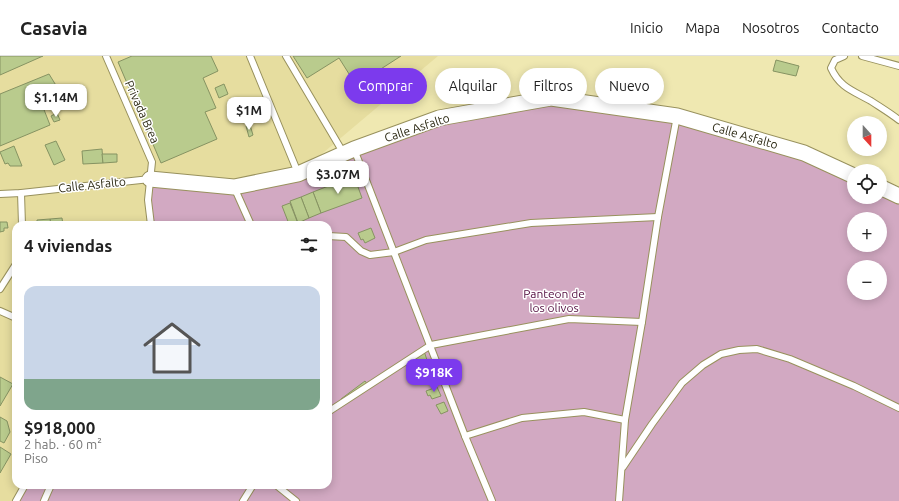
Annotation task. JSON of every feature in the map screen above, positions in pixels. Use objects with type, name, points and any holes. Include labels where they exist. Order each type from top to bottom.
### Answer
[{"type":"street","name":"Calle Asfalto","points":[[150,179],[234,187],[298,174],[349,151],[439,118],[551,98],[677,116],[804,153],[847,173]]},
{"type":"street","points":[[887,190],[899,196]]},
{"type":"lane","name":"Privada Brea","points":[[106,56],[152,162],[148,200],[151,221]]},
{"type":"lane","points":[[250,56],[298,174]]},
{"type":"lane","points":[[286,56],[349,151],[394,252],[492,501]]},
{"type":"lane","points":[[844,56],[834,60],[831,68],[836,78],[844,87],[871,101],[899,120]]},
{"type":"lane","points":[[862,56],[899,66]]},
{"type":"lane","points":[[619,501],[625,420],[658,217],[677,116]]},
{"type":"lane","name":"Calle Asfalto","points":[[0,194],[150,179]]},
{"type":"lane","points":[[234,187],[249,221]]},
{"type":"lane","points":[[21,193],[22,221]]},
{"type":"lane","points":[[332,236],[346,238],[361,251],[370,255],[394,252],[426,240],[531,223],[658,217]]},
{"type":"lane","points":[[0,289],[12,270]]},
{"type":"lane","points":[[0,311],[12,316]]},
{"type":"lane","points":[[332,409],[431,346],[569,319],[642,322]]},
{"type":"lane","points":[[622,469],[682,383],[703,365],[721,354],[739,350],[757,349],[790,359],[854,386],[899,408]]},
{"type":"lane","points":[[466,436],[522,418],[584,412],[625,420]]},
{"type":"lane","points":[[16,501],[23,489]]},
{"type":"lane","points":[[44,501],[49,489]]},
{"type":"lane","points":[[243,501],[251,489]]},
{"type":"lane","points":[[281,489],[296,501]]},
{"type":"shaded area","points":[[0,56],[438,56],[424,68],[344,68],[344,104],[381,104],[298,174],[161,221],[12,221],[12,489],[20,489],[13,501],[0,501]]},
{"type":"green space","name":"Panteon de los olivos","points":[[587,103],[677,116],[847,174],[847,204],[887,204],[887,190],[899,196],[899,501],[14,501],[20,489],[332,489],[332,221],[149,221],[150,179],[234,187],[298,174],[439,118],[519,104]]},
{"type":"building","points":[[0,56],[43,56],[0,75]]},
{"type":"building","points":[[132,56],[211,56],[218,71],[203,78],[216,108],[205,112],[217,139],[161,163],[118,62]]},
{"type":"building","points":[[293,56],[401,56],[382,68],[345,68],[339,58],[307,78]]},
{"type":"building","points":[[776,60],[799,66],[796,76],[773,71]]},
{"type":"building","points":[[49,74],[57,87],[41,102],[50,125],[0,146],[0,94]]},
{"type":"building","points":[[224,84],[228,94],[219,98],[215,88]]},
{"type":"building","points":[[57,113],[60,120],[54,122],[51,116]]},
{"type":"building","points":[[250,125],[253,135],[249,137],[246,126]]},
{"type":"building","points":[[56,141],[65,160],[54,165],[45,145]]},
{"type":"building","points":[[14,146],[22,166],[10,166],[8,163],[5,164],[0,152]]},
{"type":"building","points":[[102,149],[103,163],[83,164],[82,151]]},
{"type":"building","points":[[102,154],[117,154],[117,162],[103,163]]},
{"type":"building","points":[[354,176],[362,198],[321,213],[313,192]]},
{"type":"building","points":[[313,192],[321,213],[309,218],[301,197]]},
{"type":"building","points":[[301,197],[309,218],[302,221],[297,221],[290,201]]},
{"type":"building","points":[[290,203],[297,221],[288,221],[282,206]]},
{"type":"building","points":[[62,218],[62,221],[50,221],[50,219]]},
{"type":"building","points":[[50,219],[50,221],[37,221]]},
{"type":"building","points":[[0,222],[7,222],[8,228],[4,228],[4,231],[0,232]]},
{"type":"building","points":[[371,228],[375,238],[365,243],[363,239],[361,240],[358,233]]},
{"type":"building","points":[[424,351],[427,360],[407,368],[406,363],[404,364],[402,360]]},
{"type":"building","points":[[431,368],[434,377],[420,383],[418,378],[415,379],[414,374]]},
{"type":"building","points":[[0,377],[12,383],[12,386],[0,406]]},
{"type":"building","points":[[365,381],[368,385],[344,402],[341,399]]},
{"type":"building","points":[[437,387],[441,396],[432,399],[430,395],[428,396],[426,391]]},
{"type":"building","points":[[444,402],[448,411],[441,414],[436,405]]},
{"type":"building","points":[[0,417],[7,421],[10,432],[4,443],[0,441]]},
{"type":"building","points":[[0,447],[11,454],[0,473]]}]
